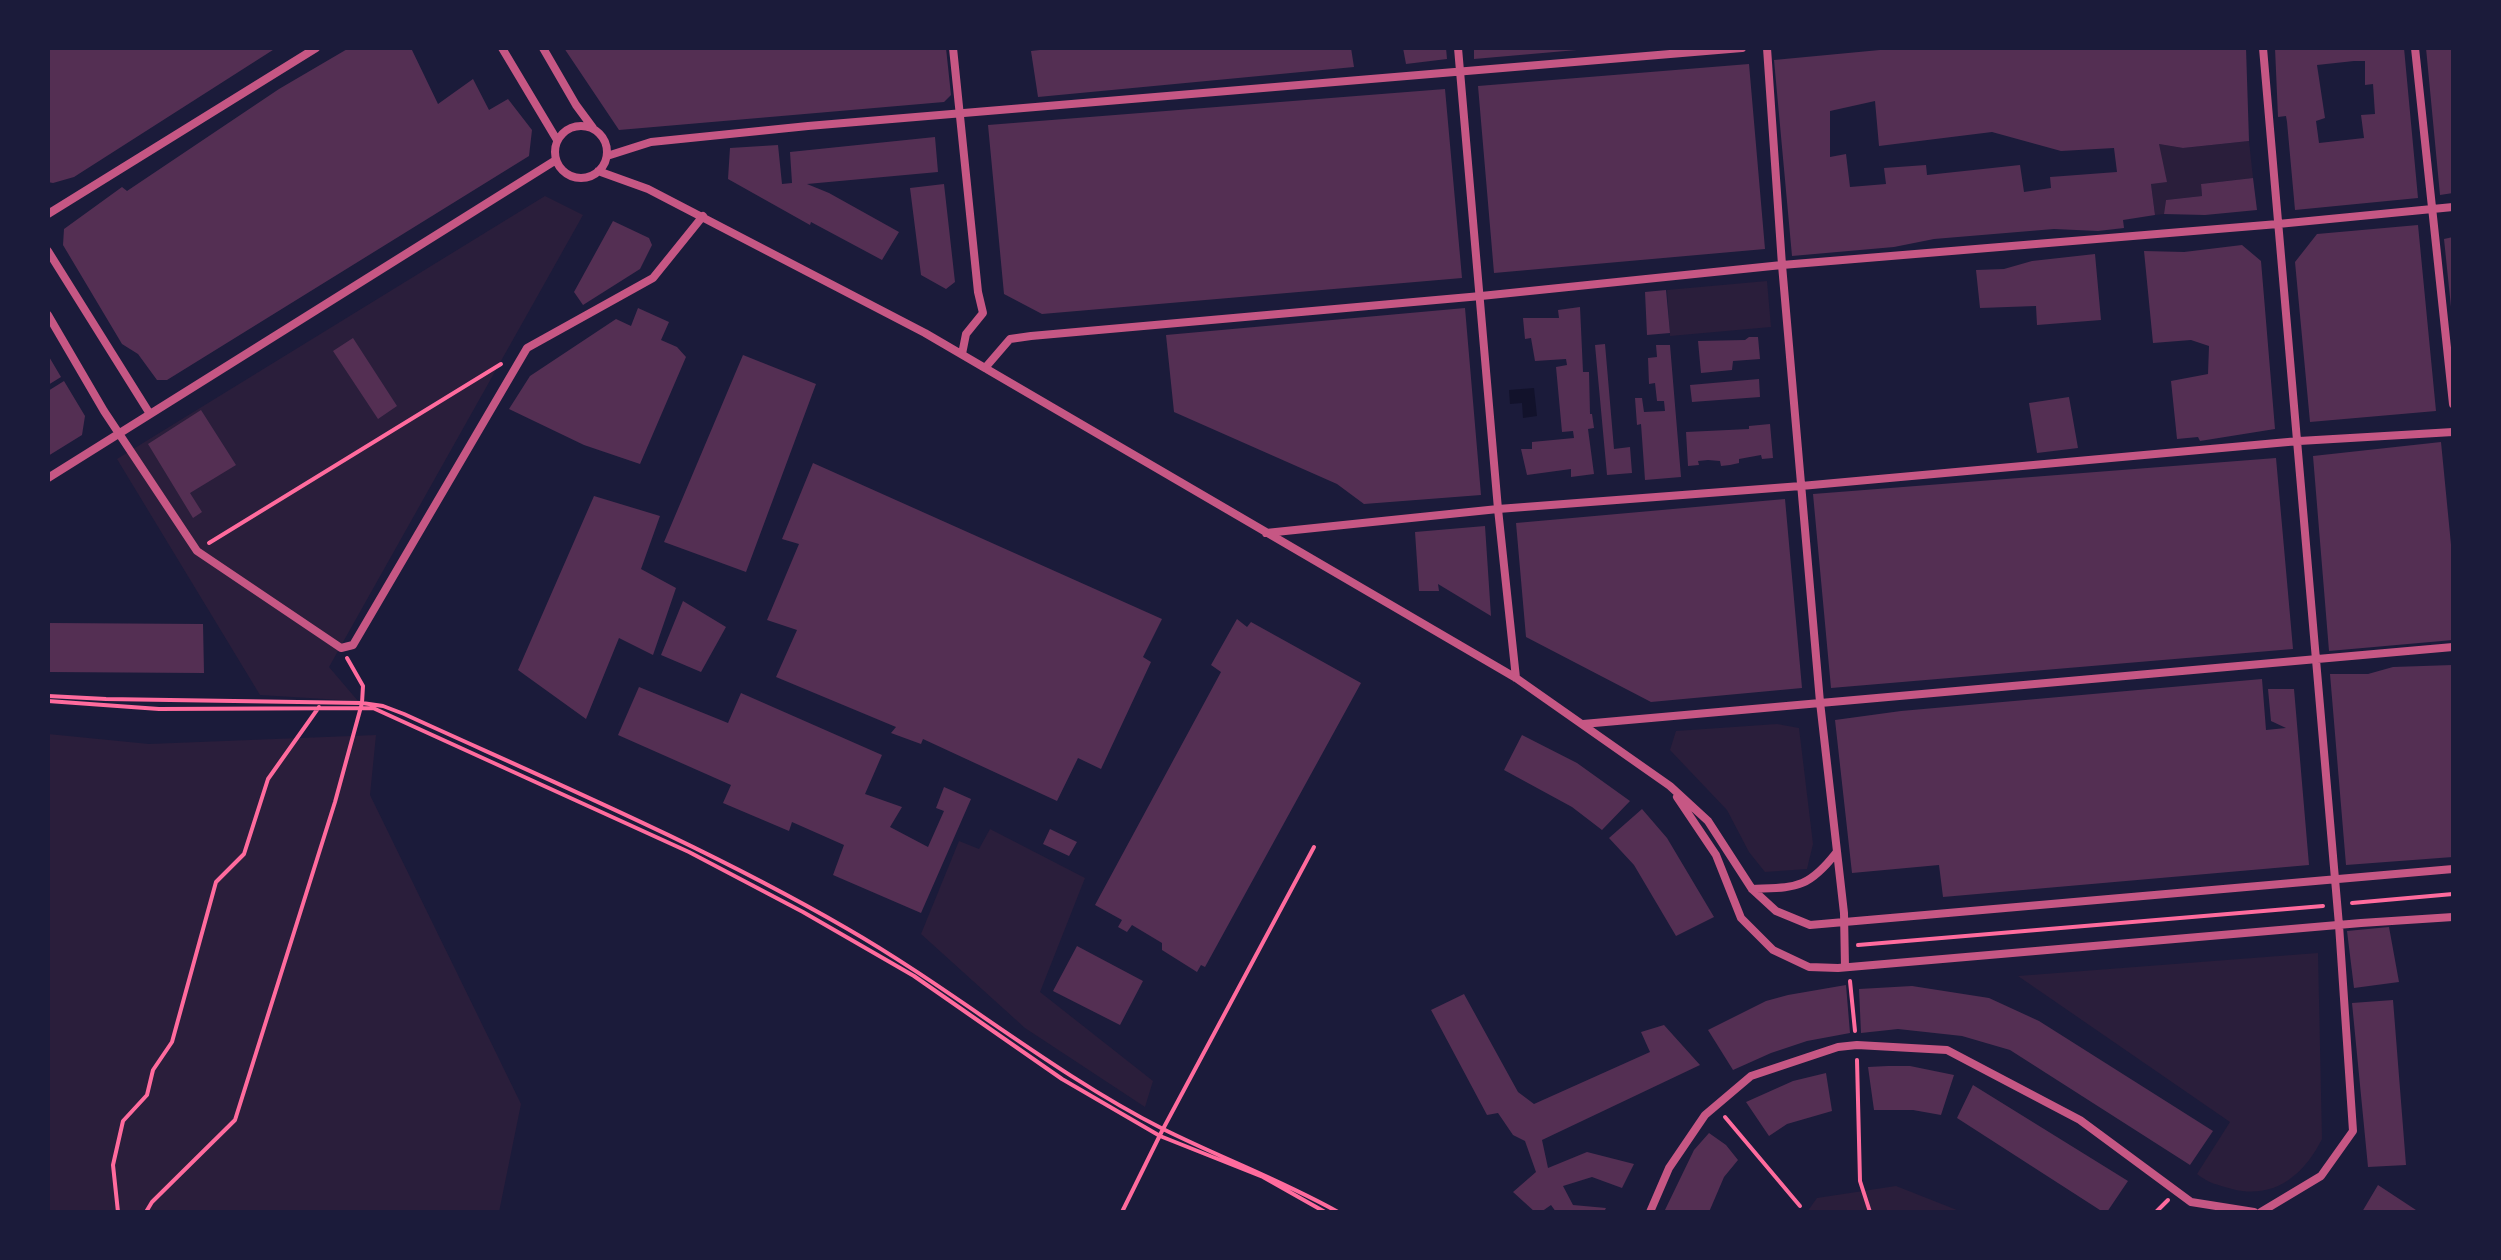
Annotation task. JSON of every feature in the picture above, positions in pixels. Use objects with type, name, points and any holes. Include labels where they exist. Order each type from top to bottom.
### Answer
[{"type":"street","points":[[48,214],[316,48]]},
{"type":"street","points":[[502,48],[557,140],[556,160],[560,168],[574,177],[591,176],[607,156],[651,142],[808,126],[1742,48]]},
{"type":"street","points":[[543,48],[576,105],[602,138],[607,156]]},
{"type":"street","points":[[953,48],[978,292],[983,313],[966,334],[962,354]]},
{"type":"street","points":[[1458,48],[1498,509],[1516,678]]},
{"type":"street","points":[[1767,48],[1782,265],[1820,702],[1844,923],[1845,967]]},
{"type":"street","points":[[2261,1212],[2321,1176],[2353,1131],[2299,441],[2263,48]]},
{"type":"street","points":[[2415,48],[2453,404]]},
{"type":"street","points":[[557,140],[573,127],[593,129]]},
{"type":"street","points":[[48,478],[556,160]]},
{"type":"street","points":[[598,171],[648,189],[703,216],[962,354],[1516,678],[1670,786],[1708,821],[1752,889],[1776,911],[1810,925],[2453,869]]},
{"type":"street","points":[[985,368],[1010,339],[1782,265],[2453,207]]},
{"type":"street","points":[[48,315],[119,433],[197,551],[341,648],[353,645],[527,348],[653,278],[703,216]]},
{"type":"street","points":[[48,251],[150,414]]},
{"type":"street","points":[[1264,533],[1498,509],[1801,486],[2299,441],[2453,432]]},
{"type":"street","points":[[1583,724],[2453,647]]},
{"type":"street","points":[[1670,786],[1716,855],[1741,918],[1773,950],[1809,967],[1845,967],[2453,917]]},
{"type":"street","points":[[1752,889],[1798,887],[1822,870],[1836,853]]},
{"type":"street","points":[[1650,1212],[1669,1168],[1705,1115],[1751,1076],[1838,1047],[1857,1045],[1947,1050],[2080,1120],[2191,1202],[2254,1212]]},
{"type":"path","points":[[197,551],[501,364]]},
{"type":"path","points":[[146,1212],[152,1202],[235,1120],[335,802],[361,706],[363,686],[341,648]]},
{"type":"path","points":[[48,698],[373,708],[689,852],[803,912],[914,976],[1062,1079],[1160,1136],[1263,1177],[1325,1212]]},
{"type":"path","points":[[48,698],[159,709],[383,706],[404,714],[700,850],[847,928],[1063,1071],[1163,1129],[1299,1190],[1338,1212]]},
{"type":"path","points":[[118,1212],[113,1165],[123,1121],[147,1095],[153,1070],[172,1042],[216,882],[244,854],[268,779],[319,707]]},
{"type":"path","points":[[1122,1212],[1314,847]]},
{"type":"path","points":[[1852,945],[2453,894]]},
{"type":"path","points":[[1845,967],[1852,986],[1857,1045],[1860,1181],[1870,1212]]},
{"type":"path","points":[[1716,1106],[1800,1206]]},
{"type":"shaded area","points":[[2249,141],[2253,178],[2201,184],[2202,196],[2166,200],[2164,214],[2155,215],[2151,184],[2159,144],[2183,148]]},
{"type":"shaded area","points":[[545,196],[583,215],[329,667],[358,701],[260,695],[117,459]]},
{"type":"shaded area","points":[[1767,281],[1771,327],[1670,336],[1667,290]]},
{"type":"shaded area","points":[[1534,388],[1537,416],[1523,418],[1522,403],[1510,404],[1509,390]]},
{"type":"shaded area","points":[[1777,724],[1799,728],[1813,844],[1807,869],[1765,872],[1749,852],[1727,810],[1670,750],[1676,731]]},
{"type":"shaded area","points":[[48,734],[149,744],[376,735],[370,795],[521,1104],[499,1212],[48,1212]]},
{"type":"shaded area","points":[[990,829],[1085,878],[1040,992],[1153,1081],[1145,1107],[1025,1028],[921,934],[959,841],[979,849]]},
{"type":"shaded area","points":[[2318,953],[2322,1139],[2297,1174],[2274,1188],[2261,1191],[2232,1189],[2209,1182],[2197,1174],[2230,1122],[2018,976]]},
{"type":"shaded area","points":[[1896,1186],[1962,1212],[1807,1212],[1817,1198]]},
{"type":"building","points":[[48,48],[276,48],[74,177],[53,183],[48,182]]},
{"type":"building","points":[[349,48],[411,48],[438,104],[473,79],[489,110],[508,99],[532,130],[529,156],[167,380],[157,380],[138,354],[122,344],[63,245],[64,229],[122,187],[127,191],[279,89]]},
{"type":"building","points":[[564,48],[946,48],[951,95],[944,102],[619,130]]},
{"type":"building","points":[[1057,48],[1351,48],[1354,67],[1038,97],[1031,51]]},
{"type":"building","points":[[1403,48],[1446,48],[1447,59],[1406,64]]},
{"type":"building","points":[[1474,48],[1577,48],[1577,50],[1474,59]]},
{"type":"building","points":[[1901,48],[2246,48],[2249,141],[2183,148],[2159,144],[2167,182],[2151,184],[2155,215],[2123,220],[2124,228],[2098,231],[2054,229],[1934,239],[1894,247],[1792,256],[1774,60]],"holes":[[[1875,101],[1879,146],[1992,132],[2061,151],[2114,148],[2117,172],[2050,177],[2051,188],[2024,192],[2020,165],[1927,175],[1926,165],[1884,168],[1886,184],[1850,187],[1846,154],[1830,157],[1830,111]]]},
{"type":"building","points":[[2275,48],[2404,48],[2418,198],[2295,210],[2286,116],[2278,117]],"holes":[[[2365,61],[2365,85],[2373,84],[2375,114],[2361,115],[2364,138],[2319,143],[2316,121],[2325,118],[2317,65]]]},
{"type":"building","points":[[2426,48],[2453,48],[2453,193],[2440,195]]},
{"type":"building","points":[[1749,64],[1765,249],[1494,273],[1478,86]]},
{"type":"building","points":[[1445,89],[1462,278],[1042,314],[1004,294],[988,125]]},
{"type":"building","points":[[935,137],[938,172],[807,184],[899,232],[882,260],[811,222],[810,225],[728,179],[730,148],[778,145],[782,184],[792,183],[790,152]]},
{"type":"building","points":[[2253,178],[2257,210],[2205,215],[2164,214],[2166,200],[2202,196],[2201,184]]},
{"type":"building","points":[[944,184],[955,282],[946,289],[921,275],[910,188]]},
{"type":"building","points":[[613,221],[649,238],[652,245],[640,269],[583,305],[574,292]]},
{"type":"building","points":[[2418,225],[2436,411],[2310,422],[2295,262],[2317,234]]},
{"type":"building","points":[[2453,237],[2453,307],[2451,307],[2444,239]]},
{"type":"building","points":[[2242,245],[2261,261],[2275,429],[2200,441],[2198,437],[2177,439],[2171,381],[2208,374],[2209,346],[2191,340],[2153,343],[2144,251],[2184,252]]},
{"type":"building","points":[[2095,254],[2101,320],[2037,325],[2036,306],[1980,308],[1976,270],[2004,269],[2032,261]]},
{"type":"building","points":[[1666,290],[1670,333],[1647,335],[1645,292]]},
{"type":"building","points":[[1580,307],[1583,372],[1589,372],[1590,414],[1594,428],[1588,429],[1594,474],[1571,477],[1571,469],[1527,475],[1521,449],[1532,449],[1532,442],[1574,438],[1573,431],[1562,432],[1556,367],[1567,365],[1566,359],[1535,361],[1531,338],[1525,339],[1523,318],[1559,318],[1558,310]]},
{"type":"building","points":[[638,308],[669,322],[661,340],[677,347],[686,357],[640,464],[584,445],[509,409],[530,376],[616,319],[631,326]]},
{"type":"building","points":[[1465,308],[1481,495],[1364,504],[1337,484],[1174,412],[1166,335]]},
{"type":"building","points":[[1758,337],[1760,359],[1733,361],[1732,370],[1701,373],[1698,341],[1745,340]]},
{"type":"building","points":[[353,338],[397,406],[378,419],[333,351]]},
{"type":"building","points":[[1605,344],[1614,449],[1630,447],[1632,473],[1607,475],[1595,345]]},
{"type":"building","points":[[1656,345],[1670,345],[1681,477],[1645,480],[1641,424],[1637,425],[1635,398],[1642,398],[1644,412],[1665,411],[1664,401],[1657,401],[1655,383],[1649,384],[1648,358],[1657,357]]},
{"type":"building","points":[[48,355],[61,377],[48,385]]},
{"type":"building","points":[[743,355],[816,384],[746,572],[664,542]]},
{"type":"building","points":[[1759,379],[1760,397],[1692,402],[1690,385]]},
{"type":"building","points":[[64,381],[85,416],[82,435],[48,456],[48,391]]},
{"type":"building","points":[[2069,397],[2078,448],[2037,453],[2029,403]]},
{"type":"building","points":[[201,410],[236,465],[190,493],[202,512],[193,518],[148,444]]},
{"type":"building","points":[[1770,424],[1773,458],[1762,459],[1761,455],[1739,459],[1739,463],[1730,465],[1721,466],[1720,461],[1708,460],[1688,466],[1686,432],[1749,429],[1749,426]]},
{"type":"building","points":[[2441,442],[2453,565],[2453,640],[2329,651],[2313,456]]},
{"type":"building","points":[[2276,458],[2293,649],[1831,688],[1813,494]]},
{"type":"building","points":[[813,463],[1162,619],[1143,657],[1151,662],[1101,769],[1078,758],[1057,801],[923,739],[921,744],[891,733],[896,727],[776,677],[797,630],[767,620],[799,544],[782,539]]},
{"type":"building","points":[[594,496],[660,516],[641,569],[676,588],[653,655],[619,638],[586,719],[518,670]]},
{"type":"building","points":[[1785,499],[1802,688],[1651,702],[1526,637],[1516,523]]},
{"type":"building","points":[[1485,526],[1491,616],[1438,584],[1439,591],[1419,591],[1415,532]]},
{"type":"building","points":[[683,601],[726,627],[701,672],[661,655]]},
{"type":"building","points":[[1237,619],[1247,627],[1251,622],[1361,683],[1205,967],[1201,965],[1197,972],[1162,950],[1162,943],[1132,925],[1127,932],[1118,927],[1122,920],[1095,905],[1221,672],[1211,665]]},
{"type":"building","points":[[48,623],[203,624],[204,673],[48,672]]},
{"type":"building","points":[[2453,665],[2453,857],[2346,865],[2330,674],[2368,674],[2393,667]]},
{"type":"building","points":[[2262,679],[2266,730],[2286,728],[2271,721],[2268,689],[2294,689],[2309,865],[1943,897],[1939,865],[1852,873],[1835,720],[1901,711]]},
{"type":"building","points":[[639,687],[728,723],[741,693],[882,755],[865,794],[902,807],[890,827],[928,847],[944,811],[936,808],[944,787],[971,799],[921,913],[833,875],[844,845],[792,822],[789,831],[723,803],[731,785],[618,735]]},
{"type":"building","points":[[1522,735],[1577,763],[1630,801],[1602,830],[1572,807],[1504,770]]},
{"type":"building","points":[[1642,809],[1667,838],[1714,917],[1676,936],[1634,865],[1609,838]]},
{"type":"building","points":[[1050,829],[1077,842],[1069,856],[1043,844]]},
{"type":"building","points":[[2389,927],[2399,982],[2354,988],[2347,931]]},
{"type":"building","points":[[1077,946],[1143,981],[1120,1025],[1053,991]]},
{"type":"building","points":[[1846,985],[1850,1033],[1807,1041],[1733,1070],[1708,1030],[1766,1001]]},
{"type":"building","points":[[1912,986],[1989,998],[2039,1021],[2213,1131],[2190,1165],[2010,1050],[1962,1036],[1898,1029],[1861,1033],[1859,989]]},
{"type":"building","points":[[1464,994],[1518,1092],[1534,1104],[1650,1052],[1641,1032],[1664,1025],[1700,1065],[1542,1140],[1548,1168],[1587,1152],[1634,1164],[1622,1188],[1592,1177],[1563,1186],[1573,1205],[1606,1208],[1604,1212],[1556,1212],[1551,1205],[1541,1212],[1535,1212],[1513,1192],[1536,1172],[1525,1141],[1513,1135],[1498,1113],[1487,1115],[1431,1010]]},
{"type":"building","points":[[2393,1000],[2406,1165],[2368,1167],[2352,1003]]},
{"type":"building","points":[[1910,1066],[1954,1075],[1941,1115],[1913,1110],[1874,1110],[1868,1067]]},
{"type":"building","points":[[1826,1073],[1832,1111],[1787,1124],[1769,1136],[1746,1102],[1793,1081]]},
{"type":"building","points":[[1973,1085],[2128,1181],[2107,1212],[1957,1118]]},
{"type":"building","points":[[1709,1133],[1726,1145],[1738,1160],[1724,1177],[1709,1212],[1664,1212],[1694,1150]]},
{"type":"building","points":[[2378,1185],[2419,1212],[2362,1212]]}]
